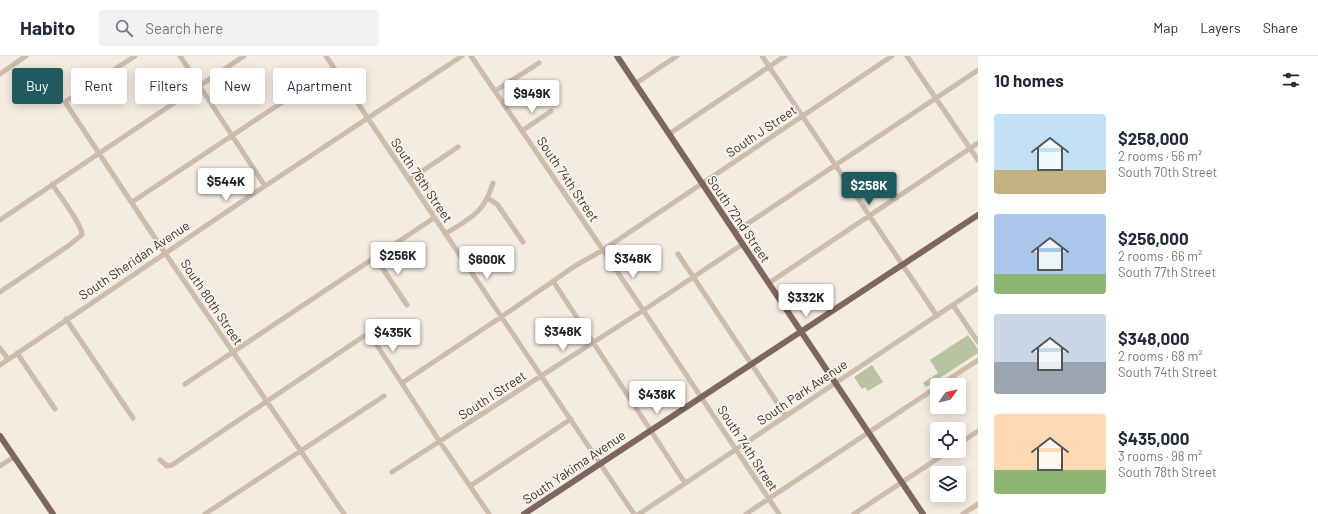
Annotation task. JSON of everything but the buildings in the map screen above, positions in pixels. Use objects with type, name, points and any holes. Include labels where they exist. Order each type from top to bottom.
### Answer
[{"type":"main road","name":"South 72nd Street","points":[[617,56],[923,514]]},
{"type":"main road","name":"South Yakima Avenue","points":[[524,514],[978,215]]},
{"type":"main road","points":[[0,436],[53,514]]},
{"type":"street","points":[[0,74],[26,56]]},
{"type":"street","name":"South 80th Street","points":[[135,56],[65,102],[165,253],[344,514]]},
{"type":"street","points":[[180,56],[188,68]]},
{"type":"street","points":[[202,85],[244,56]]},
{"type":"street","name":"South 76th Street","points":[[326,56],[334,68]]},
{"type":"street","name":"South Sheridan Avenue","points":[[0,365],[66,319],[462,56]]},
{"type":"street","name":"South 74th Street","points":[[471,56],[603,250],[779,514]]},
{"type":"street","points":[[635,84],[677,56]]},
{"type":"street","points":[[762,56],[936,316]]},
{"type":"street","points":[[669,134],[785,56]]},
{"type":"street","name":"South J Street","points":[[402,383],[502,317],[575,266],[603,250],[892,56]]},
{"type":"street","points":[[907,56],[978,160]]},
{"type":"street","points":[[495,91],[539,63]]},
{"type":"street","points":[[735,232],[978,70]]},
{"type":"street","points":[[202,89],[265,186]]},
{"type":"street","points":[[0,220],[172,104]]},
{"type":"street","points":[[132,202],[280,104]]},
{"type":"street","name":"South 76th Street","points":[[358,104],[634,514]]},
{"type":"street","points":[[522,131],[551,112]]},
{"type":"street","points":[[769,283],[978,143]]},
{"type":"street","points":[[409,180],[458,147]]},
{"type":"street","points":[[445,234],[477,212],[487,198],[493,183]]},
{"type":"street","points":[[0,292],[68,246],[82,234],[79,225],[52,184]]},
{"type":"street","points":[[487,198],[497,204],[523,242]]},
{"type":"street","points":[[185,384],[434,218]]},
{"type":"street","name":"South I Street","points":[[392,472],[593,343],[743,244]]},
{"type":"street","points":[[678,254],[786,416]]},
{"type":"street","points":[[375,257],[407,305]]},
{"type":"street","points":[[553,281],[685,483]]},
{"type":"street","name":"South Park Avenue","points":[[639,514],[978,288]]},
{"type":"street","points":[[953,305],[978,342]]},
{"type":"street","points":[[66,319],[133,418]]},
{"type":"street","points":[[160,460],[168,466],[176,462],[382,324]]},
{"type":"street","points":[[369,333],[489,514]]},
{"type":"street","points":[[0,348],[8,359]]},
{"type":"street","points":[[16,353],[55,410]]},
{"type":"street","points":[[951,378],[978,360]]},
{"type":"street","points":[[746,514],[930,392]]},
{"type":"street","points":[[205,514],[384,396]]},
{"type":"street","points":[[470,486],[571,419]]},
{"type":"street","points":[[966,439],[978,431]]},
{"type":"street","points":[[0,466],[14,457]]},
{"type":"street","points":[[854,514],[938,458]]},
{"type":"street","points":[[963,514],[978,504]]},
{"type":"green space","points":[[968,335],[978,349],[978,353],[940,378],[930,378],[938,373],[930,360]]},
{"type":"green space","points":[[872,365],[883,382],[868,391],[865,387],[862,389],[854,377]]},
{"type":"green space","points":[[930,378],[930,384],[926,387],[923,383]]}]
